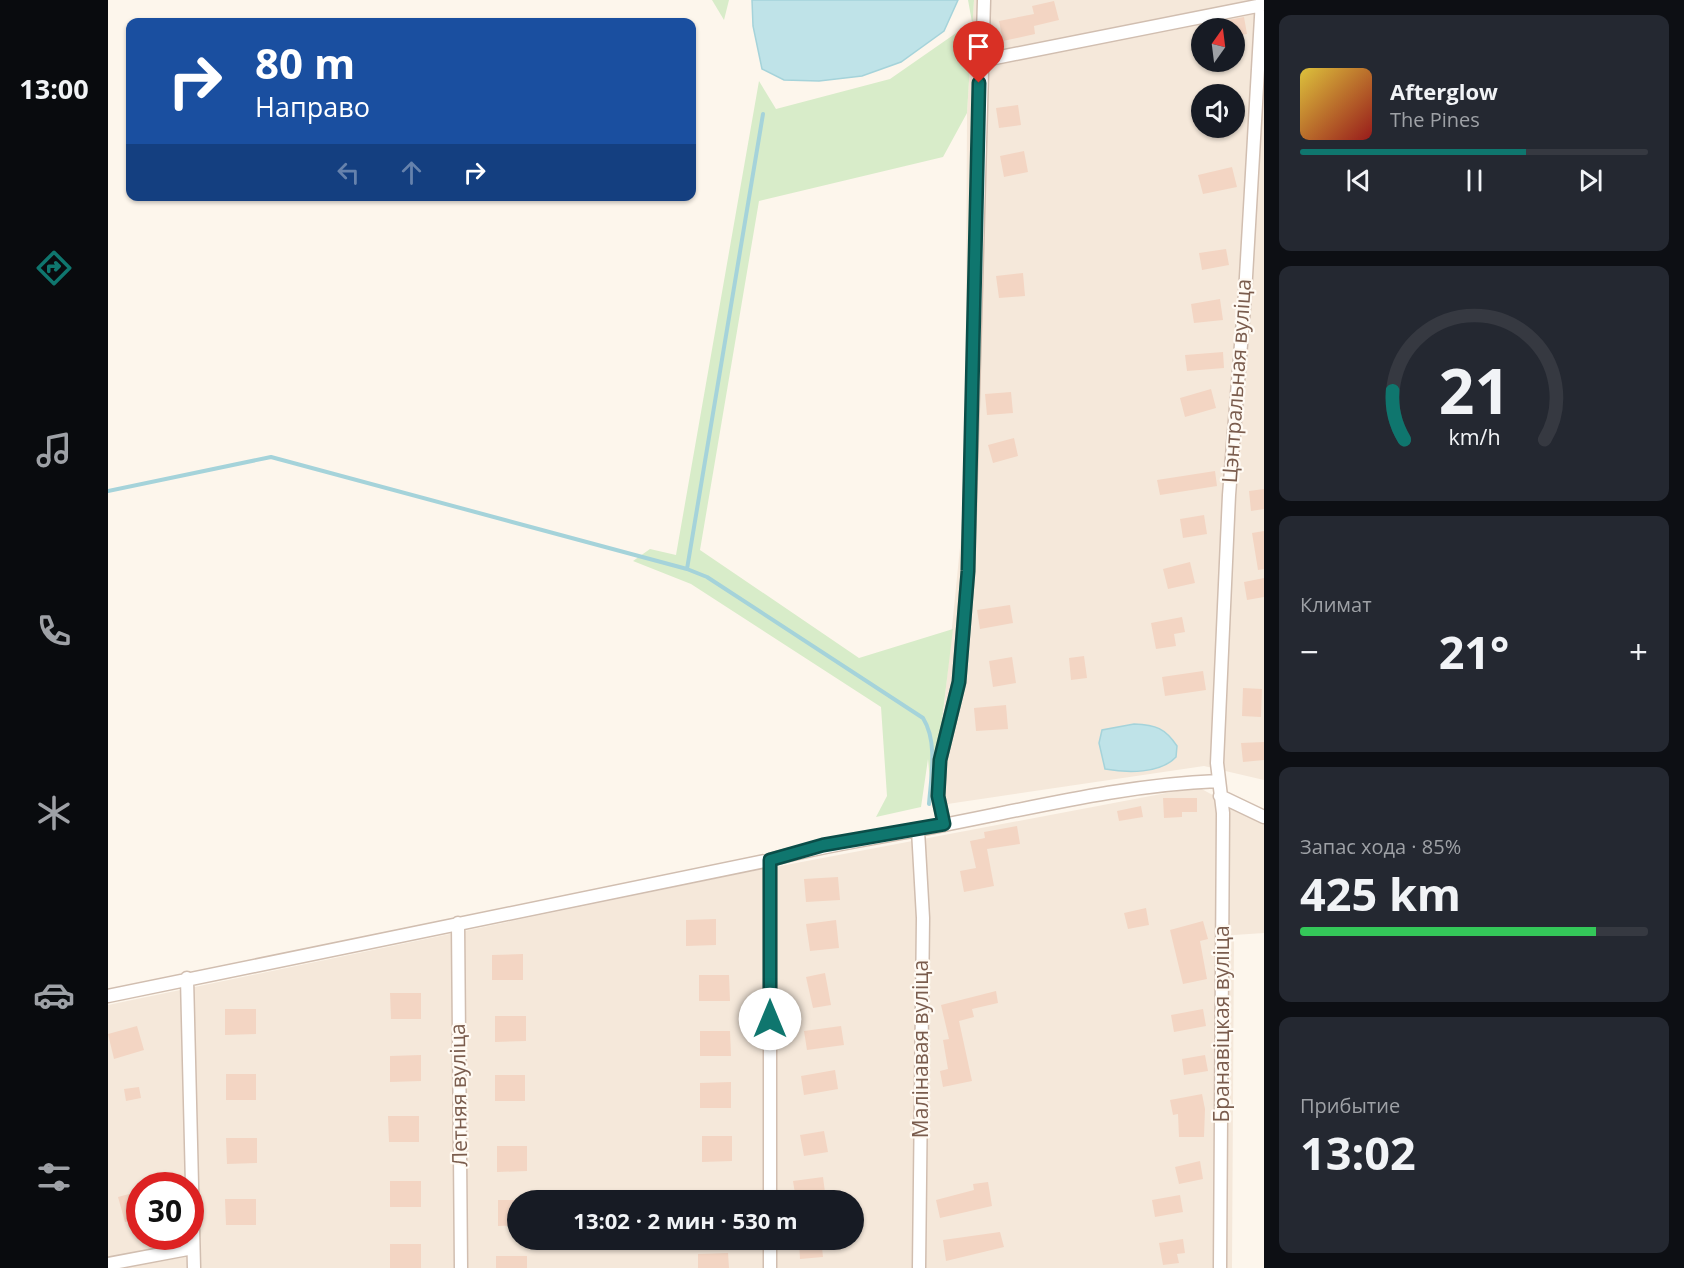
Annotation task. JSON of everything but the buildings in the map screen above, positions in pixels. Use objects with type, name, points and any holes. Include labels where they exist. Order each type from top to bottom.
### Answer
[{"type":"street","points":[[944,824],[938,796],[940,760],[959,682],[968,571],[980,61],[984,0]]},
{"type":"street","points":[[980,61],[1262,2]]},
{"type":"street","name":"Цэнтральная вуліца","points":[[1218,781],[1229,495],[1245,294],[1262,2]]},
{"type":"street","points":[[108,996],[770,860],[823,845],[918,830],[1134,788],[1218,781]]},
{"type":"street","name":"Бранавіцкая вуліца","points":[[1218,781],[1223,825],[1220,1268]]},
{"type":"street","points":[[1220,796],[1264,817]]},
{"type":"street","name":"Малінавая вуліца","points":[[918,830],[923,918],[919,1268]]},
{"type":"street","points":[[770,860],[770,1190]]},
{"type":"street","name":"Летняя вуліца","points":[[458,923],[461,1268]]},
{"type":"street","points":[[187,978],[191,1172]]},
{"type":"street","points":[[108,1264],[182,1250]]},
{"type":"street","points":[[193,1250],[194,1268]]},
{"type":"street","points":[[770,1250],[770,1268]]},
{"type":"shaded area","points":[[974,0],[1264,0],[1264,780],[1204,766],[934,806],[965,498],[967,113]]},
{"type":"shaded area","points":[[1198,787],[1264,823],[1264,933],[1234,935],[1232,1268],[108,1268],[108,1005],[743,873]]},
{"type":"green space","points":[[712,0],[729,0],[724,20]]},
{"type":"green space","points":[[968,0],[974,0],[967,113],[943,157],[759,201],[700,550],[859,658],[953,629],[932,803],[928,759],[921,807],[876,817],[887,796],[881,707],[691,584],[633,561],[650,549],[676,555],[759,81],[776,109],[890,79],[972,22]]},
{"type":"water","points":[[752,0],[958,0],[944,31],[901,62],[862,76],[819,81],[784,80],[762,69],[753,26]]},
{"type":"water","points":[[1134,724],[1148,725],[1164,731],[1177,746],[1176,757],[1161,767],[1143,771],[1105,769],[1099,743],[1102,730]]},
{"type":"waterway","points":[[687,569],[763,114]]},
{"type":"waterway","points":[[108,491],[271,457],[687,569],[707,577],[923,718],[928,727],[932,749],[929,804]]},
{"type":"route","points":[[770,1019],[770,860],[823,845],[944,824],[938,796],[940,760],[959,682],[968,571],[979,83]]}]
